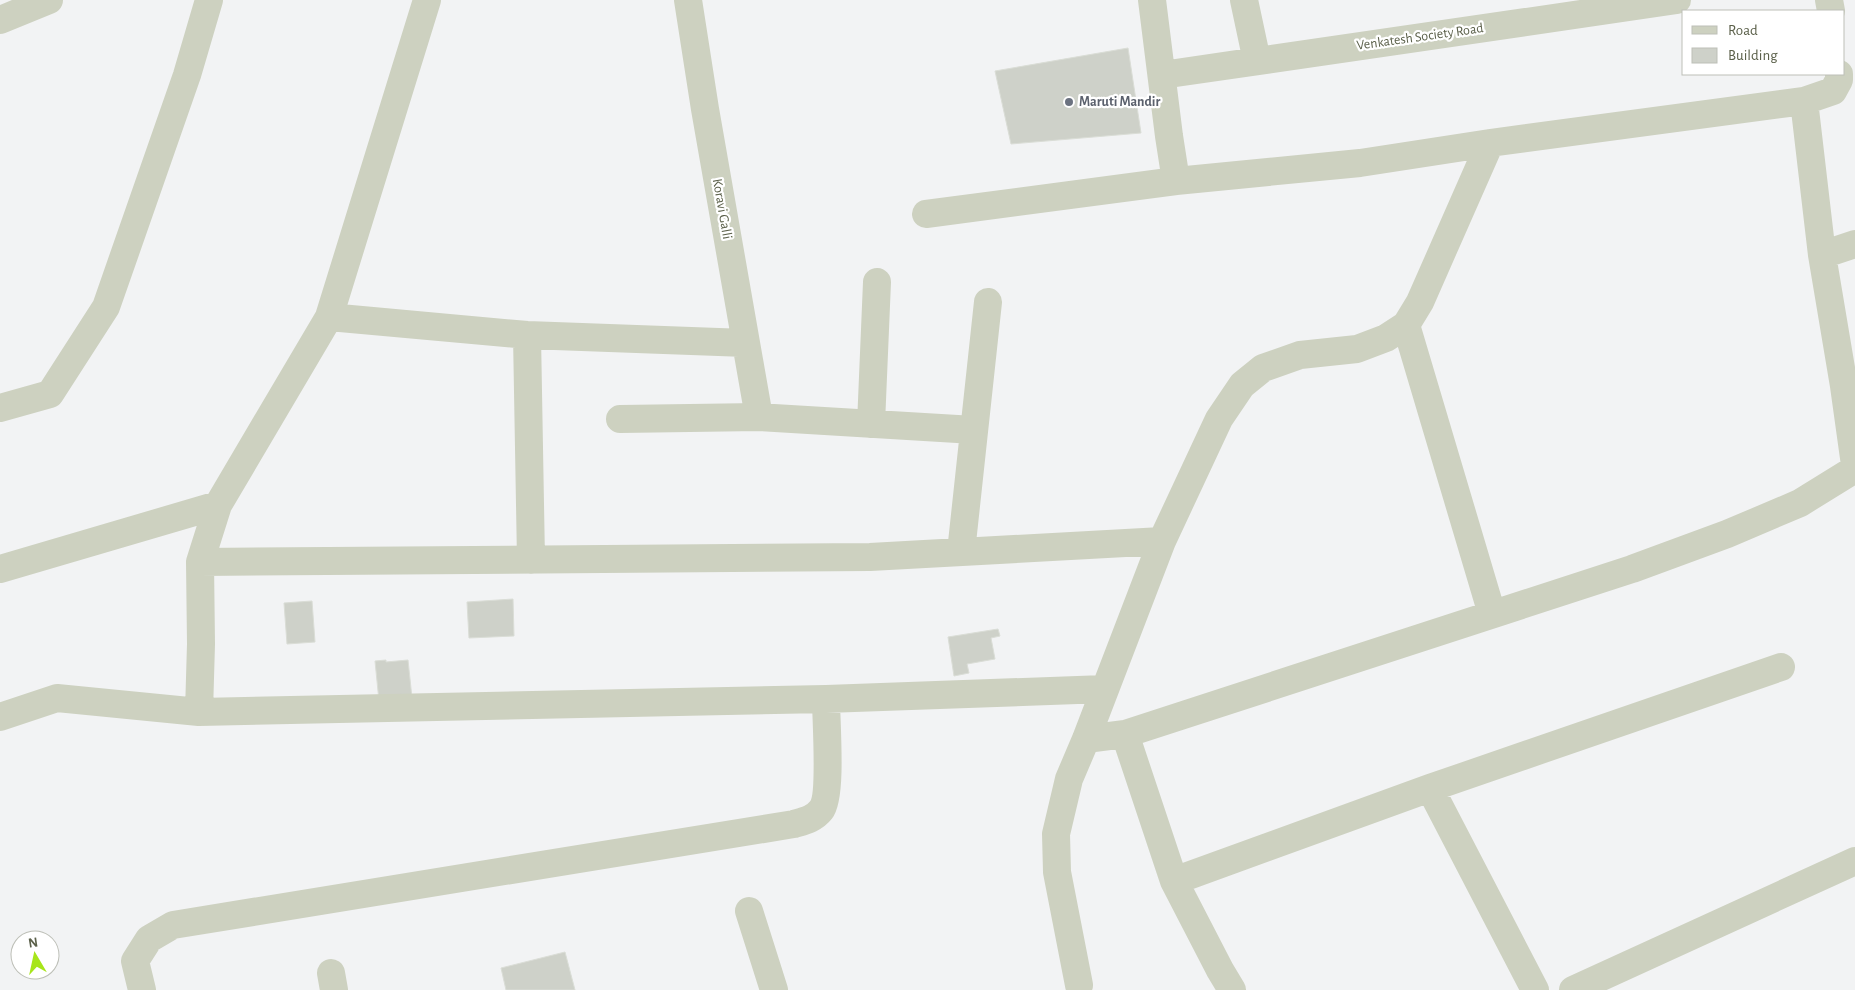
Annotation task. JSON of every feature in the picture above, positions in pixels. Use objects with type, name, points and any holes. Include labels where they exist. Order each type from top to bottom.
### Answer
[{"type":"street","points":[[0,20],[49,0]]},
{"type":"street","points":[[0,408],[50,394],[106,307],[187,75],[209,0]]},
{"type":"street","points":[[199,712],[201,644],[200,562],[218,505],[329,317],[427,0]]},
{"type":"street","name":"Koravi Galli","points":[[688,0],[705,109],[759,417]]},
{"type":"street","points":[[1152,0],[1176,181]]},
{"type":"street","points":[[1244,0],[1257,61]]},
{"type":"street","name":"Venkatesh Society Road","points":[[1162,75],[1257,61],[1535,10],[1677,0]]},
{"type":"street","points":[[926,214],[1176,181],[1360,163],[1804,101],[1833,91],[1839,80],[1839,75]]},
{"type":"street","points":[[1804,101],[1822,255],[1855,465]]},
{"type":"street","points":[[1076,988],[1057,872],[1056,834],[1069,778],[1086,739],[1162,541],[1219,419],[1242,386],[1263,368],[1300,355],[1356,349],[1386,338],[1406,325],[1420,302],[1490,144]]},
{"type":"street","points":[[1822,255],[1855,244]]},
{"type":"street","points":[[871,424],[877,282]]},
{"type":"street","points":[[961,552],[988,302]]},
{"type":"street","points":[[329,317],[527,335],[746,343]]},
{"type":"street","points":[[1406,325],[1492,614]]},
{"type":"street","points":[[527,335],[531,560]]},
{"type":"street","points":[[620,419],[759,417],[974,430]]},
{"type":"street","points":[[1086,739],[1125,734],[1632,569],[1728,534],[1800,503],[1855,470]]},
{"type":"street","points":[[0,569],[218,505]]},
{"type":"street","points":[[200,562],[870,557],[1162,541]]},
{"type":"street","points":[[1174,881],[1430,788],[1781,667]]},
{"type":"street","points":[[0,717],[57,698],[199,712],[826,699],[1104,689]]},
{"type":"street","points":[[142,990],[135,961],[149,939],[172,925],[794,824],[811,819],[822,810],[827,794],[826,699]]},
{"type":"street","points":[[1125,734],[1174,881],[1232,990]]},
{"type":"street","points":[[1430,788],[1535,990]]},
{"type":"street","points":[[1573,990],[1855,861]]},
{"type":"street","points":[[750,911],[774,990]]},
{"type":"building","name":"Maruti Mandir","points":[[1128,48],[1141,133],[1011,144],[995,71]]},
{"type":"building","points":[[513,599],[514,636],[469,638],[467,602]]},
{"type":"building","points":[[312,601],[315,642],[287,644],[284,603]]},
{"type":"building","points":[[998,629],[1000,636],[991,638],[995,659],[967,664],[969,673],[954,676],[948,637]]},
{"type":"building","points":[[386,660],[386,662],[408,660],[412,698],[379,701],[375,661]]},
{"type":"building","points":[[565,952],[575,990],[506,990],[501,968]]},
{"type":"place","name":"Maruti Mandir","points":[[1069,102]]}]
